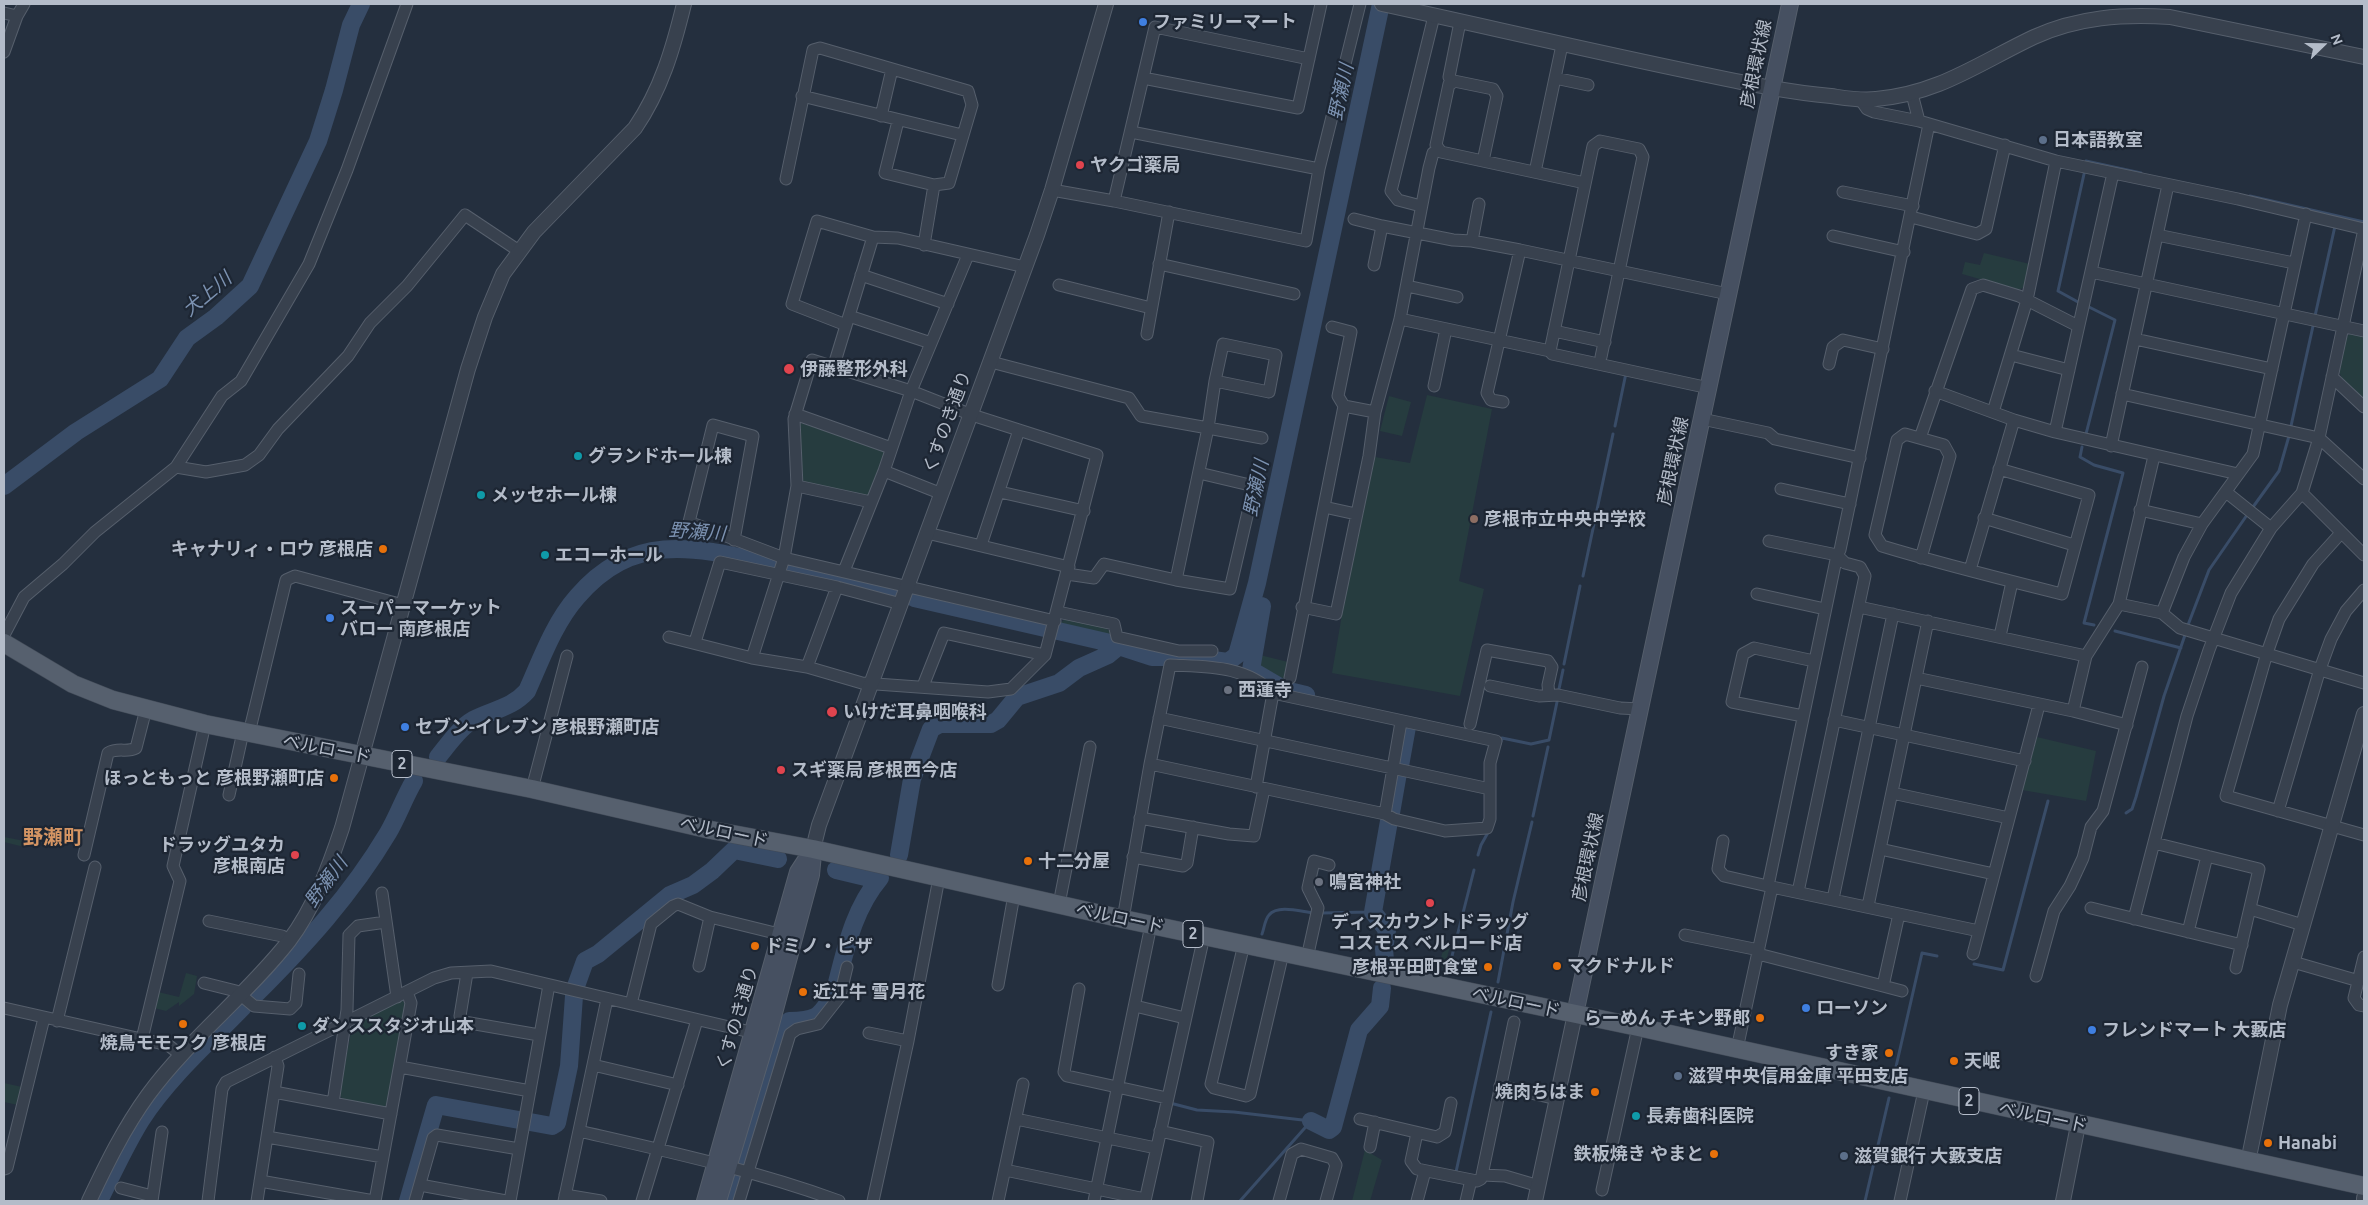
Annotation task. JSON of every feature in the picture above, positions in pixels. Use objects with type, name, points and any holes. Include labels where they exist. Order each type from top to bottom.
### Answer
[{"type":"main road","name":"彦根環状線","points":[[1575,1014],[1790,4]]},
{"type":"main road","name":"ベルロード","points":[[4,643],[73,684],[113,700],[205,724],[532,789],[710,830],[813,849],[1123,919],[1638,1027],[2078,1125],[2364,1186]]},
{"type":"main road","name":"くすのき通り","points":[[718,1201],[735,1170],[761,1035],[788,936],[811,876],[813,849]]},
{"type":"main road","name":"くすのき通り","points":[[705,1201],[735,1170]]},
{"type":"street","points":[[4,52],[17,16],[24,4]]},
{"type":"street","points":[[4,635],[24,597],[63,564],[95,532],[176,467],[222,396],[241,381],[309,264],[347,170],[407,4]]},
{"type":"street","points":[[89,1201],[129,1124],[148,1094],[181,1055],[242,995],[289,940],[318,891],[342,828],[468,369],[485,317],[503,274],[519,251],[635,128],[648,108],[666,70],[684,4]]},
{"type":"street","name":"くすのき通り","points":[[813,849],[819,825],[972,415],[1052,190],[1106,4]]},
{"type":"street","points":[[1143,78],[1298,108],[1321,4]]},
{"type":"street","points":[[1052,190],[1114,200],[1306,241],[1319,169],[1360,4]]},
{"type":"street","points":[[1382,4],[1562,45],[1772,88],[1873,100],[1912,94],[1938,86],[1978,68],[2034,37],[2071,24],[2104,17],[2139,15],[2170,17],[2364,57]]},
{"type":"street","points":[[4,13],[17,16]]},
{"type":"street","points":[[1421,206],[1398,200],[1392,191],[1434,16]]},
{"type":"street","points":[[1452,83],[1449,77],[1460,22]]},
{"type":"street","points":[[1114,200],[1155,27],[1309,60]]},
{"type":"street","points":[[1535,172],[1562,45]]},
{"type":"street","points":[[786,178],[813,50],[820,48],[968,91],[972,105],[949,183],[934,185],[885,173],[898,120]]},
{"type":"street","points":[[881,116],[892,69]]},
{"type":"street","points":[[1555,78],[1588,85]]},
{"type":"street","points":[[1483,160],[1496,96],[1492,89],[1454,81],[1449,84],[1436,145],[1441,152],[1585,183]]},
{"type":"street","points":[[1737,1049],[1758,952],[1814,661],[1884,349],[1912,212],[1924,123],[1912,94]]},
{"type":"street","points":[[802,96],[962,135]]},
{"type":"street","points":[[1860,99],[1867,109],[1874,112],[2006,145],[2056,161],[2306,214],[2364,229],[2359,278],[2343,327],[2318,438],[2302,493],[2271,528],[2231,593],[2213,638],[2187,716],[2134,918]]},
{"type":"street","points":[[1131,132],[1319,169]]},
{"type":"street","points":[[1550,350],[1593,146],[1600,141],[1639,149],[1643,157],[1601,357]]},
{"type":"street","points":[[1843,192],[1912,212],[1977,234],[1986,229],[2006,145]]},
{"type":"street","points":[[1302,607],[1336,614],[1369,456],[1375,412],[1400,319],[1432,153],[1439,149]]},
{"type":"street","points":[[1993,412],[2027,300],[2056,161]]},
{"type":"street","points":[[2055,432],[2114,173]]},
{"type":"street","points":[[924,244],[934,185]]},
{"type":"street","points":[[2111,446],[2168,185]]},
{"type":"street","points":[[1472,241],[1479,204]]},
{"type":"street","points":[[1147,334],[1169,212]]},
{"type":"street","points":[[2162,613],[2184,557],[2202,524],[2253,454],[2306,214]]},
{"type":"street","points":[[176,467],[206,472],[245,465],[259,455],[278,429],[348,356],[370,323],[407,286],[466,215],[519,251]]},
{"type":"street","points":[[1354,220],[1453,240],[1472,241],[1520,250],[1728,294]]},
{"type":"street","points":[[931,343],[792,304],[817,221],[874,237],[898,238],[1025,267]]},
{"type":"street","points":[[1374,265],[1382,226]]},
{"type":"street","points":[[2157,235],[2294,263]]},
{"type":"street","points":[[1834,236],[1904,252]]},
{"type":"street","points":[[834,365],[874,237]]},
{"type":"street","points":[[1503,402],[1491,400],[1487,393],[1520,250]]},
{"type":"street","points":[[844,571],[884,471],[911,391],[968,255]]},
{"type":"street","points":[[1159,264],[1294,294]]},
{"type":"street","points":[[2091,272],[2364,332]]},
{"type":"street","points":[[861,275],[948,304]]},
{"type":"street","points":[[1059,285],[1152,308]]},
{"type":"street","points":[[1920,438],[1972,289],[1983,285],[2027,300],[2078,326]]},
{"type":"street","points":[[1407,286],[1457,296]]},
{"type":"street","points":[[1400,319],[1550,350],[1552,354],[1709,388]]},
{"type":"street","points":[[1290,678],[1302,607],[1344,406],[1338,396],[1351,332],[1332,327]]},
{"type":"street","points":[[1434,386],[1446,329]]},
{"type":"street","points":[[1554,331],[1605,342]]},
{"type":"street","points":[[2135,339],[2272,369]]},
{"type":"street","points":[[1829,364],[1833,347],[1843,340],[1884,349]]},
{"type":"street","points":[[1176,580],[1200,473],[1215,381],[1223,344],[1276,355],[1269,392],[1215,381]]},
{"type":"street","points":[[2011,355],[2069,370]]},
{"type":"street","points":[[669,637],[695,642],[752,658],[807,667],[862,683],[988,692],[1011,689],[1045,656],[1097,455],[972,415],[911,391],[834,365],[812,360],[795,414],[797,486],[782,567],[752,658]]},
{"type":"street","points":[[991,362],[1129,398],[1142,416],[1262,438]]},
{"type":"street","points":[[2332,377],[2364,407]]},
{"type":"street","points":[[1935,391],[2014,420],[2055,432],[2238,474]]},
{"type":"street","points":[[2122,394],[2318,438],[2364,478]]},
{"type":"street","points":[[1344,406],[1375,412]]},
{"type":"street","points":[[795,414],[891,448]]},
{"type":"street","points":[[1702,419],[1768,433],[1775,439],[1860,458]]},
{"type":"street","points":[[1970,570],[2014,420]]},
{"type":"street","points":[[734,540],[753,436],[713,425],[689,522],[734,540],[782,567],[837,587],[901,604]]},
{"type":"street","points":[[981,545],[1019,430]]},
{"type":"street","points":[[1921,558],[1950,456],[1944,445],[1905,434],[1896,440],[1875,535],[1882,546],[1921,558],[2062,594],[2089,495],[1999,469]]},
{"type":"street","points":[[2073,711],[2086,656],[2119,604],[2154,456]]},
{"type":"street","points":[[884,471],[942,494]]},
{"type":"street","points":[[927,533],[981,545],[1094,578],[1104,564],[1176,580],[1230,589],[1254,486],[1200,473]]},
{"type":"street","points":[[797,486],[871,502]]},
{"type":"street","points":[[1781,489],[1850,504]]},
{"type":"street","points":[[1000,492],[1084,511]]},
{"type":"street","points":[[2226,492],[2271,528]]},
{"type":"street","points":[[2302,493],[2364,555]]},
{"type":"street","points":[[1324,507],[1356,514]]},
{"type":"street","points":[[2140,510],[2202,524]]},
{"type":"street","points":[[1984,518],[2074,546]]},
{"type":"street","points":[[2341,532],[2313,564],[2279,619],[2267,653],[2226,796],[2364,835]]},
{"type":"street","points":[[1769,541],[1837,555],[1845,563],[1860,567],[1865,576],[1798,892]]},
{"type":"street","points":[[695,642],[720,562],[844,571],[1055,623],[1114,624],[1117,637],[1179,651],[1212,651]]},
{"type":"street","points":[[229,795],[286,580],[295,576],[403,605]]},
{"type":"street","points":[[2000,636],[2012,582]]},
{"type":"street","points":[[807,667],[837,587]]},
{"type":"street","points":[[2278,811],[2320,668],[2346,612],[2364,590]]},
{"type":"street","points":[[1757,594],[1825,609]]},
{"type":"street","points":[[2119,604],[2162,613],[2180,628],[2364,682]]},
{"type":"street","points":[[1859,607],[2086,656]]},
{"type":"street","points":[[1833,899],[1893,614]]},
{"type":"street","points":[[1868,906],[1928,622]]},
{"type":"street","points":[[923,686],[944,633],[1045,656]]},
{"type":"street","points":[[1803,716],[1732,702],[1743,654],[1754,648],[1814,661]]},
{"type":"street","points":[[1470,724],[1487,650],[1548,661],[1552,667],[1548,684],[1549,695]]},
{"type":"street","points":[[532,789],[568,656]]},
{"type":"street","points":[[1123,919],[1140,818],[1150,764],[1170,664],[1219,667],[1241,672],[1273,693],[1496,741],[1490,762],[1490,819],[1486,828],[1445,831],[1394,819],[1385,814],[1150,764]]},
{"type":"street","points":[[2036,976],[2054,911],[2070,886],[2091,827],[2103,811],[2142,667]]},
{"type":"street","points":[[1916,678],[2073,711],[2127,725]]},
{"type":"street","points":[[1490,686],[1539,696],[1558,695],[1620,708],[1640,709]]},
{"type":"street","points":[[1140,818],[1229,834],[1254,836],[1265,741],[1273,693]]},
{"type":"street","points":[[1973,954],[2039,705]]},
{"type":"street","points":[[57,1021],[92,864],[108,753],[115,749],[130,752],[136,748],[146,709]]},
{"type":"street","points":[[2248,1162],[2267,1061],[2292,962],[2364,714]]},
{"type":"street","points":[[1159,718],[1490,789]]},
{"type":"street","points":[[1834,720],[2025,761]]},
{"type":"street","points":[[1385,814],[1401,722]]},
{"type":"street","points":[[142,1039],[180,881],[173,866],[205,724]]},
{"type":"street","points":[[1059,904],[1090,747]]},
{"type":"street","points":[[1892,793],[2009,818]]},
{"type":"street","points":[[1134,857],[1183,866],[1187,863],[1193,828]]},
{"type":"street","points":[[1724,840],[1718,869],[1724,876],[1979,931]]},
{"type":"street","points":[[2154,842],[2259,869],[2236,968]]},
{"type":"street","points":[[1880,849],[1994,874]]},
{"type":"street","points":[[2188,932],[2207,856]]},
{"type":"street","points":[[1307,958],[1318,908],[1308,888],[1314,861],[1329,865]]},
{"type":"street","points":[[873,1201],[908,1041],[940,878]]},
{"type":"street","points":[[260,1181],[375,1201],[411,1002],[402,994],[386,922],[382,893]]},
{"type":"street","points":[[998,985],[1014,895]]},
{"type":"street","points":[[631,1004],[652,921],[673,906],[678,904],[710,917],[788,936]]},
{"type":"street","points":[[2091,908],[2242,945]]},
{"type":"street","points":[[2250,909],[2303,925]]},
{"type":"street","points":[[1883,986],[1899,914]]},
{"type":"street","points":[[699,966],[710,917]]},
{"type":"street","points":[[209,921],[282,936],[289,940]]},
{"type":"street","points":[[333,1103],[346,1022],[349,935],[358,926],[386,922]]},
{"type":"street","points":[[1094,1201],[1152,925]]},
{"type":"street","points":[[1685,934],[1902,991]]},
{"type":"street","points":[[1005,1170],[1145,1200],[1204,936]]},
{"type":"street","points":[[1244,944],[1211,1084],[1214,1088],[1246,1096],[1250,1094],[1283,953]]},
{"type":"street","points":[[2364,956],[2354,998],[2359,1005],[2364,1006]]},
{"type":"street","points":[[2292,962],[2358,981]]},
{"type":"street","points":[[739,1201],[735,1170],[790,1034],[797,1029],[818,1024],[840,996],[848,967]]},
{"type":"street","points":[[208,1201],[222,1089],[226,1082],[434,978],[451,973],[491,971],[761,1035]]},
{"type":"street","points":[[467,973],[460,1016],[464,1022],[540,1036]]},
{"type":"street","points":[[204,983],[236,990],[254,1006],[290,1009],[296,1003],[299,974]]},
{"type":"street","points":[[510,1201],[549,985]]},
{"type":"street","points":[[1079,989],[1064,1072],[1067,1076],[1167,1098]]},
{"type":"street","points":[[601,1201],[564,1198],[607,999]]},
{"type":"street","points":[[1135,1006],[1185,1018]]},
{"type":"street","points":[[4,1008],[168,1044],[181,1055]]},
{"type":"street","points":[[1535,1201],[1575,1014]]},
{"type":"street","points":[[4,1169],[7,1168],[44,1018]]},
{"type":"street","points":[[642,1201],[697,1020]]},
{"type":"street","points":[[1466,1201],[1476,1178],[1500,1086],[1514,1022]]},
{"type":"street","points":[[1602,1190],[1638,1027]]},
{"type":"street","points":[[869,1033],[908,1041]]},
{"type":"street","points":[[257,1201],[278,1066],[275,1057]]},
{"type":"street","points":[[593,1065],[678,1085]]},
{"type":"street","points":[[400,1067],[530,1091]]},
{"type":"street","points":[[998,1201],[1023,1084]]},
{"type":"street","points":[[1500,1086],[1557,1098]]},
{"type":"street","points":[[1900,1201],[1924,1091]]},
{"type":"street","points":[[274,1092],[391,1114]]},
{"type":"street","points":[[1360,1119],[1437,1137],[1445,1132],[1451,1103]]},
{"type":"street","points":[[1016,1119],[1156,1148]]},
{"type":"street","points":[[1370,1148],[1375,1122]]},
{"type":"street","points":[[2063,1201],[2078,1125]]},
{"type":"street","points":[[579,1131],[774,1179],[839,1201]]},
{"type":"street","points":[[1160,1131],[1213,1142],[1197,1201]]},
{"type":"street","points":[[121,1188],[152,1199],[162,1132]]},
{"type":"street","points":[[1418,1133],[1411,1160],[1417,1169],[1476,1178],[1505,1176],[1539,1186]]},
{"type":"street","points":[[415,1201],[433,1138],[437,1135],[519,1149]]},
{"type":"street","points":[[267,1137],[383,1157]]},
{"type":"street","points":[[1279,1201],[1292,1154],[1301,1149],[1332,1158],[1336,1165],[1326,1201]]},
{"type":"street","points":[[1417,1201],[1425,1171]]},
{"type":"street","points":[[420,1185],[506,1201]]},
{"type":"green space","points":[[1984,253],[2030,264],[2025,287],[2018,290],[1962,274],[1965,262],[1980,265]]},
{"type":"green space","points":[[2351,333],[2364,336],[2364,400],[2347,384],[2340,373],[2346,337]]},
{"type":"green space","points":[[1427,395],[1492,409],[1459,581],[1484,589],[1460,696],[1332,673],[1369,456],[1410,463]]},
{"type":"green space","points":[[1389,396],[1411,402],[1402,436],[1380,431]]},
{"type":"green space","points":[[800,423],[884,449],[885,454],[870,493],[866,497],[805,483],[800,478],[798,426]]},
{"type":"green space","points":[[1067,618],[1087,621],[1101,626],[1111,633],[1113,639],[1059,627],[1060,623]]},
{"type":"green space","points":[[1256,654],[1288,662],[1283,683],[1260,669],[1257,665]]},
{"type":"green space","points":[[2037,737],[2096,751],[2086,801],[2022,790]]},
{"type":"green space","points":[[4,837],[25,841],[24,847],[4,842]]},
{"type":"green space","points":[[1445,942],[1451,943],[1444,968],[1439,966]]},
{"type":"green space","points":[[186,973],[197,976],[194,994],[179,1006],[179,1002],[166,1011],[154,1008],[158,992],[179,997]]},
{"type":"green space","points":[[398,1001],[403,1001],[406,1004],[388,1103],[384,1107],[379,1107],[344,1101],[339,1094],[352,1027],[356,1023]]},
{"type":"green space","points":[[4,1083],[22,1087],[18,1105],[4,1102]]},
{"type":"green space","points":[[1365,1150],[1382,1160],[1370,1201],[1352,1201]]},
{"type":"waterway","name":"犬上川","points":[[4,486],[76,432],[160,379],[187,338],[216,317],[250,286],[318,141],[351,25],[361,4]]},
{"type":"waterway","name":"野瀬川","points":[[914,598],[1106,642],[1152,657],[1190,657],[1228,662],[1237,655],[1257,583],[1381,4]]},
{"type":"waterway","points":[[2086,161],[2141,173]]},
{"type":"waterway","points":[[2078,302],[2058,291],[2084,174]]},
{"type":"waterway","points":[[2250,196],[2364,222]]},
{"type":"waterway","points":[[2315,316],[2335,226]]},
{"type":"waterway","points":[[2086,434],[2115,320],[2089,307]]},
{"type":"waterway","points":[[2291,426],[2313,326]]},
{"type":"waterway","points":[[1615,426],[1626,373]]},
{"type":"waterway","points":[[1583,576],[1613,434]]},
{"type":"waterway","points":[[2253,507],[2279,471],[2289,436]]},
{"type":"waterway","points":[[2082,447],[2080,457],[2094,465],[2123,473],[2084,623],[2094,625]]},
{"type":"waterway","points":[[2188,625],[2209,570],[2247,515]]},
{"type":"waterway","name":"野瀬川","points":[[438,757],[468,723],[508,705],[527,691],[549,642],[569,607],[599,575],[622,561],[645,553],[669,549],[721,553],[894,593]]},
{"type":"waterway","points":[[1564,664],[1580,586]]},
{"type":"waterway","points":[[1262,606],[1251,670],[1285,690],[1306,695]]},
{"type":"waterway","points":[[2115,631],[2181,648]]},
{"type":"waterway","points":[[2126,813],[2132,809],[2136,797],[2164,696],[2185,635]]},
{"type":"waterway","points":[[899,855],[912,779],[931,729],[940,724],[991,724],[998,720],[1017,697],[1059,683],[1079,668],[1108,655],[1119,646]]},
{"type":"waterway","points":[[1559,689],[1563,670]]},
{"type":"waterway","points":[[1500,744],[1502,738],[1531,744],[1549,740],[1557,702]]},
{"type":"waterway","points":[[1400,766],[1407,727]]},
{"type":"waterway","points":[[1533,816],[1548,747]]},
{"type":"waterway","points":[[1391,813],[1398,773]]},
{"type":"waterway","name":"野瀬川","points":[[254,996],[326,919],[359,877],[388,833],[414,781]]},
{"type":"waterway","points":[[1974,964],[2003,970],[2048,801]]},
{"type":"waterway","points":[[1385,960],[1384,949],[1387,930],[1373,912],[1389,821]]},
{"type":"waterway","points":[[1498,982],[1513,902],[1532,822]]},
{"type":"waterway","points":[[1478,855],[1490,829]]},
{"type":"waterway","points":[[576,986],[585,961],[598,954],[670,895],[693,885],[712,871],[734,850],[778,859]]},
{"type":"waterway","points":[[836,870],[878,880]]},
{"type":"waterway","points":[[1452,956],[1474,870]]},
{"type":"waterway","points":[[731,1201],[786,1024],[789,1021],[811,1019],[820,1013],[829,1002],[834,994],[856,918],[870,891],[880,878]]},
{"type":"waterway","points":[[1262,934],[1266,919],[1273,912],[1284,909],[1314,913]]},
{"type":"waterway","points":[[1322,913],[1368,912],[1374,909]]},
{"type":"waterway","points":[[1895,1071],[1922,953],[1937,956]]},
{"type":"waterway","points":[[1311,1121],[1329,1130],[1333,1127],[1359,1030],[1380,1006],[1382,988]]},
{"type":"waterway","points":[[530,1122],[552,1126],[557,1123],[569,1066],[574,996]]},
{"type":"waterway","name":"野瀬川","points":[[99,1201],[119,1160],[152,1104],[189,1061],[243,1007]]},
{"type":"waterway","points":[[1456,1172],[1491,1012]]},
{"type":"waterway","points":[[1865,1201],[1889,1098]]},
{"type":"waterway","points":[[1170,1103],[1197,1110],[1234,1112],[1311,1121],[1240,1201]]},
{"type":"waterway","points":[[408,1201],[436,1105],[519,1120]]},
{"type":"place","name":"ファミリーマート","points":[[1143,22]]},
{"type":"place","name":"日本語教室","points":[[2043,140]]},
{"type":"place","name":"ヤクゴ薬局","points":[[1080,165]]},
{"type":"place","name":"伊藤整形外科","points":[[789,369]]},
{"type":"place","name":"グランドホール棟","points":[[578,456]]},
{"type":"place","name":"メッセホール棟","points":[[481,495]]},
{"type":"place","name":"彦根市立中央中学校","points":[[1474,519]]},
{"type":"place","name":"キャナリィ・ロウ 彦根店","points":[[383,549]]},
{"type":"place","name":"エコーホール","points":[[545,555]]},
{"type":"place","name":"スーパーマーケット バロー 南彦根店","points":[[330,618]]},
{"type":"place","name":"西蓮寺","points":[[1228,690]]},
{"type":"place","name":"いけだ耳鼻咽喉科","points":[[832,712]]},
{"type":"place","name":"セブン-イレブン 彦根野瀬町店","points":[[405,727]]},
{"type":"place","name":"スギ薬局 彦根西今店","points":[[781,770]]},
{"type":"place","name":"ほっともっと 彦根野瀬町店","points":[[334,778]]},
{"type":"place","name":"ドラッグユタカ 彦根南店","points":[[295,855]]},
{"type":"place","name":"十二分屋","points":[[1028,861]]},
{"type":"place","name":"鳴宮神社","points":[[1319,882]]},
{"type":"place","name":"ディスカウントドラッグ コスモス ベルロード店","points":[[1430,903]]},
{"type":"place","name":"ドミノ・ピザ","points":[[755,946]]},
{"type":"place","name":"マクドナルド","points":[[1557,966]]},
{"type":"place","name":"彦根平田町食堂","points":[[1488,967]]},
{"type":"place","name":"近江牛 雪月花","points":[[803,992]]},
{"type":"place","name":"ローソン","points":[[1806,1008]]},
{"type":"place","name":"らーめん チキン野郎","points":[[1760,1018]]},
{"type":"place","name":"焼鳥モモフク 彦根店","points":[[183,1024]]},
{"type":"place","name":"ダンススタジオ山本","points":[[302,1026]]},
{"type":"place","name":"フレンドマート 大藪店","points":[[2092,1030]]},
{"type":"place","name":"すき家","points":[[1889,1053]]},
{"type":"place","name":"天岷","points":[[1954,1061]]},
{"type":"place","name":"滋賀中央信用金庫 平田支店","points":[[1678,1076]]},
{"type":"place","name":"焼肉ちはま","points":[[1595,1092]]},
{"type":"place","name":"長寿歯科医院","points":[[1636,1116]]},
{"type":"place","name":"Hanabi","points":[[2268,1143]]},
{"type":"place","name":"鉄板焼き やまと","points":[[1714,1154]]},
{"type":"place","name":"滋賀銀行 大藪支店","points":[[1844,1156]]},
{"type":"district","name":"野瀬町","points":[[53,837]]}]
